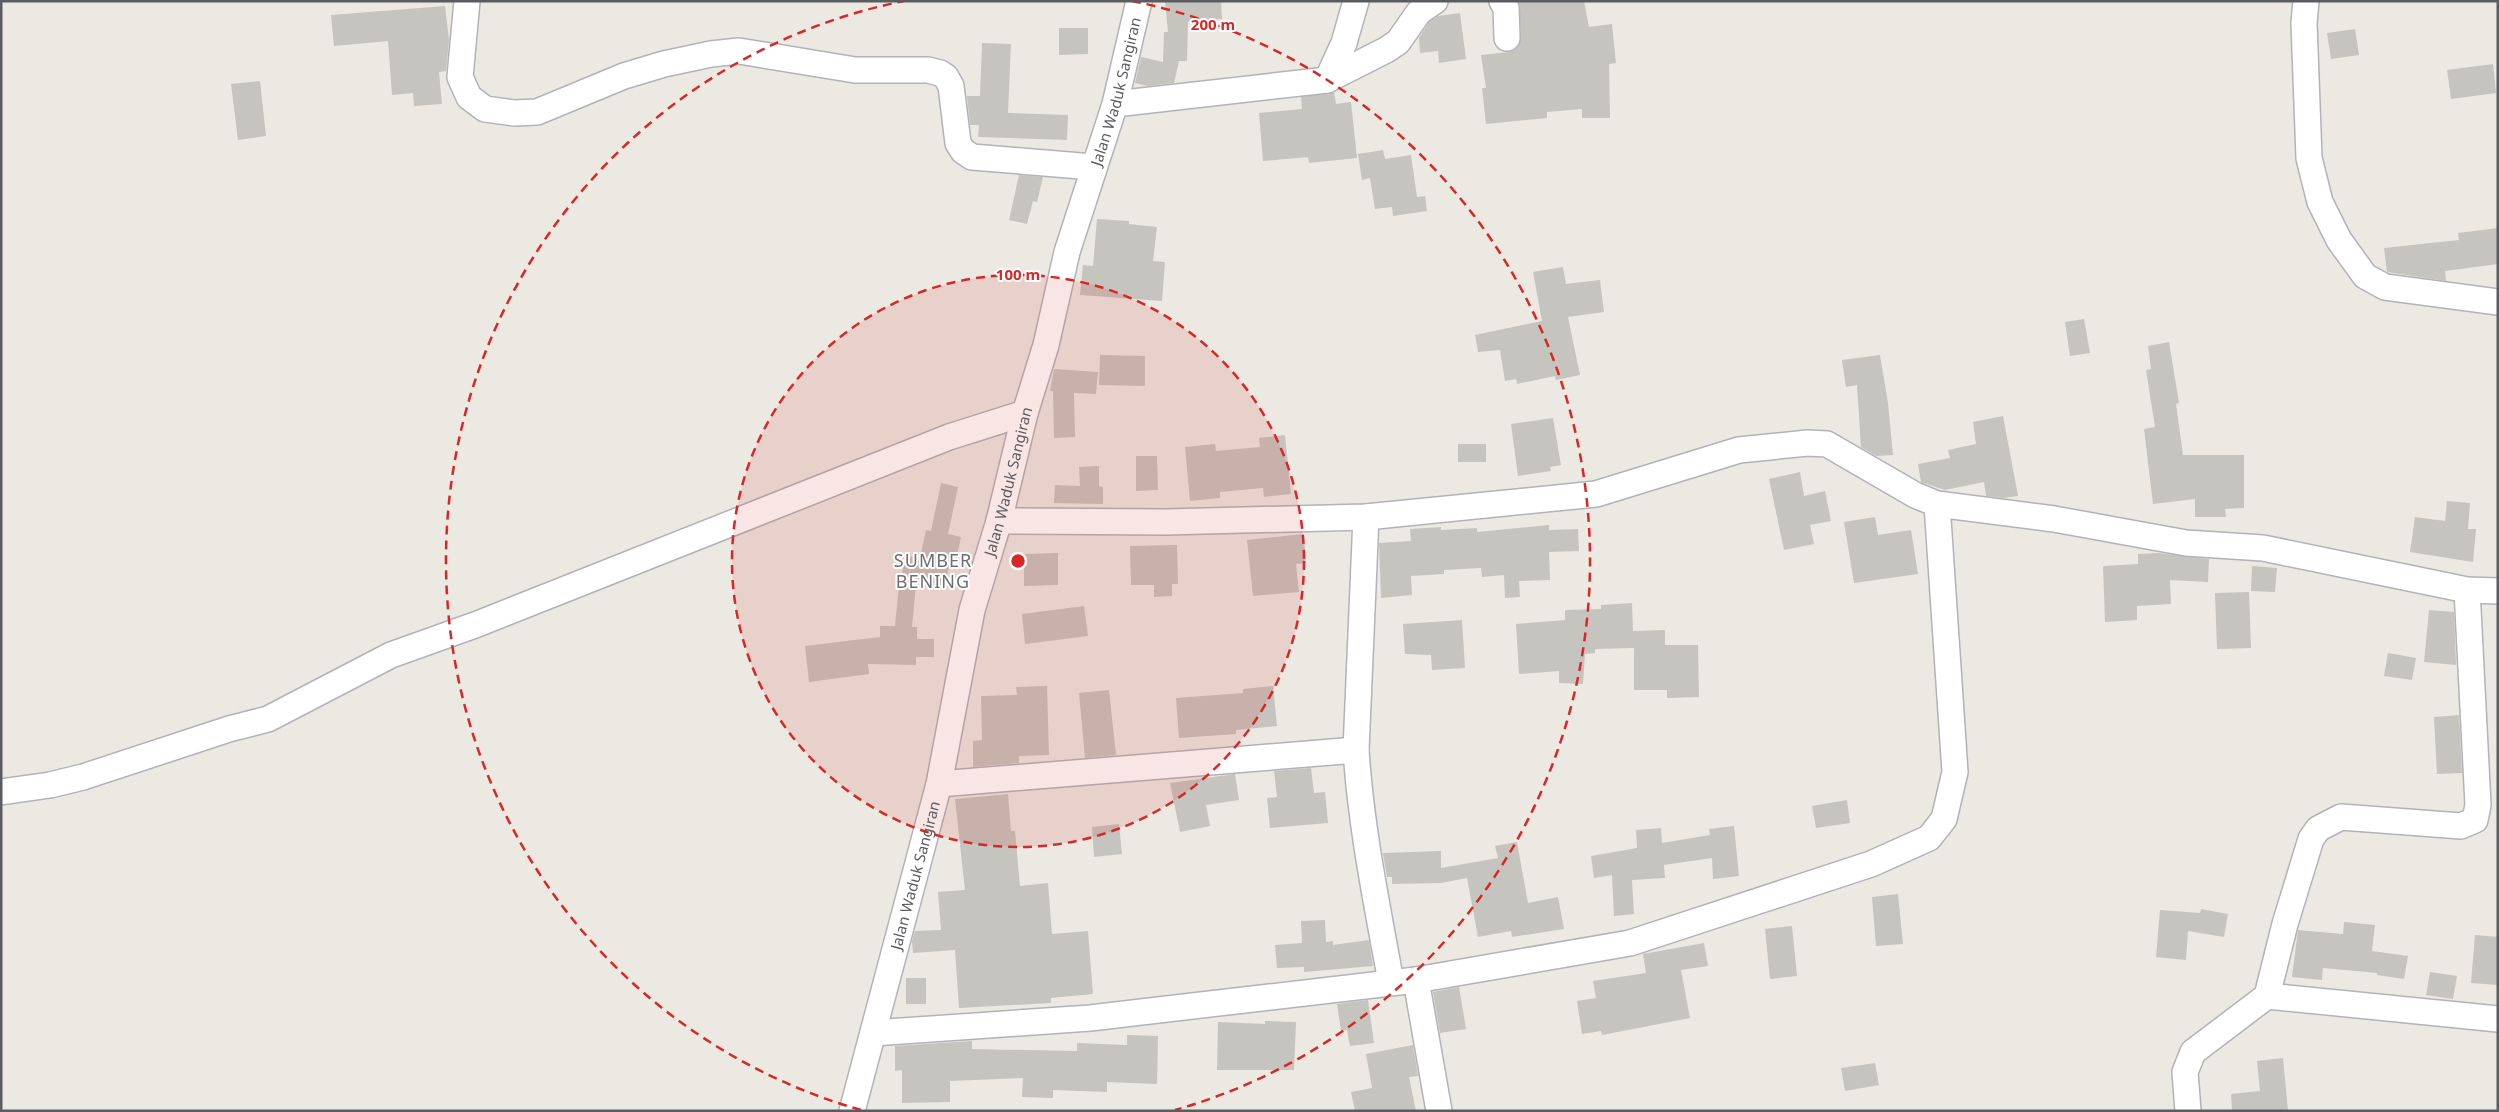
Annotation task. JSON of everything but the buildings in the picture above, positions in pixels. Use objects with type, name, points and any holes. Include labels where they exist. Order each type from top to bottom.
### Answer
[{"type":"street","points":[[467,1],[460,77],[469,98],[485,109],[514,113],[537,112],[624,76],[664,64],[711,54],[739,52],[855,70],[928,70],[940,73],[946,77],[951,86],[958,143],[963,151],[972,158],[1093,167]]},
{"type":"street","name":"Jalan Waduk Sangiran","points":[[852,1111],[939,784],[972,610],[999,520],[1025,413],[1046,345],[1067,252],[1115,104],[1139,1]]},
{"type":"street","points":[[1327,80],[1344,42],[1356,1]]},
{"type":"street","points":[[1115,104],[1327,80],[1398,42],[1419,12],[1435,1]]},
{"type":"street","points":[[1502,1],[1506,8],[1507,38]]},
{"type":"street","points":[[2306,1],[2304,23],[2310,158],[2320,202],[2339,240],[2365,276],[2385,287],[2498,302]]},
{"type":"street","points":[[1,792],[50,785],[83,777],[229,728],[268,719],[411,646],[475,624],[949,437],[1025,413]]},
{"type":"street","points":[[999,520],[1166,522],[1366,517],[1596,494],[1739,450],[1808,442],[1826,444],[1915,495],[1937,504],[2054,519],[2186,543],[2263,548],[2468,590],[2498,591]]},
{"type":"street","points":[[873,1033],[1090,1018],[1416,980],[1630,943],[1871,864],[1929,838],[1944,819],[1956,772],[1937,504]]},
{"type":"street","points":[[1366,517],[1356,750],[1358,786],[1368,857],[1391,982]]},
{"type":"street","points":[[2188,1111],[2185,1072],[2193,1052],[2268,996],[2285,924],[2311,839],[2318,829],[2341,817],[2461,826],[2475,820],[2478,804],[2468,590]]},
{"type":"street","points":[[939,784],[1356,750]]},
{"type":"street","points":[[1416,980],[1439,1111]]},
{"type":"street","points":[[2268,996],[2498,1019]]},
{"type":"district","name":"SUMBER BENING","points":[[933,570]]}]
